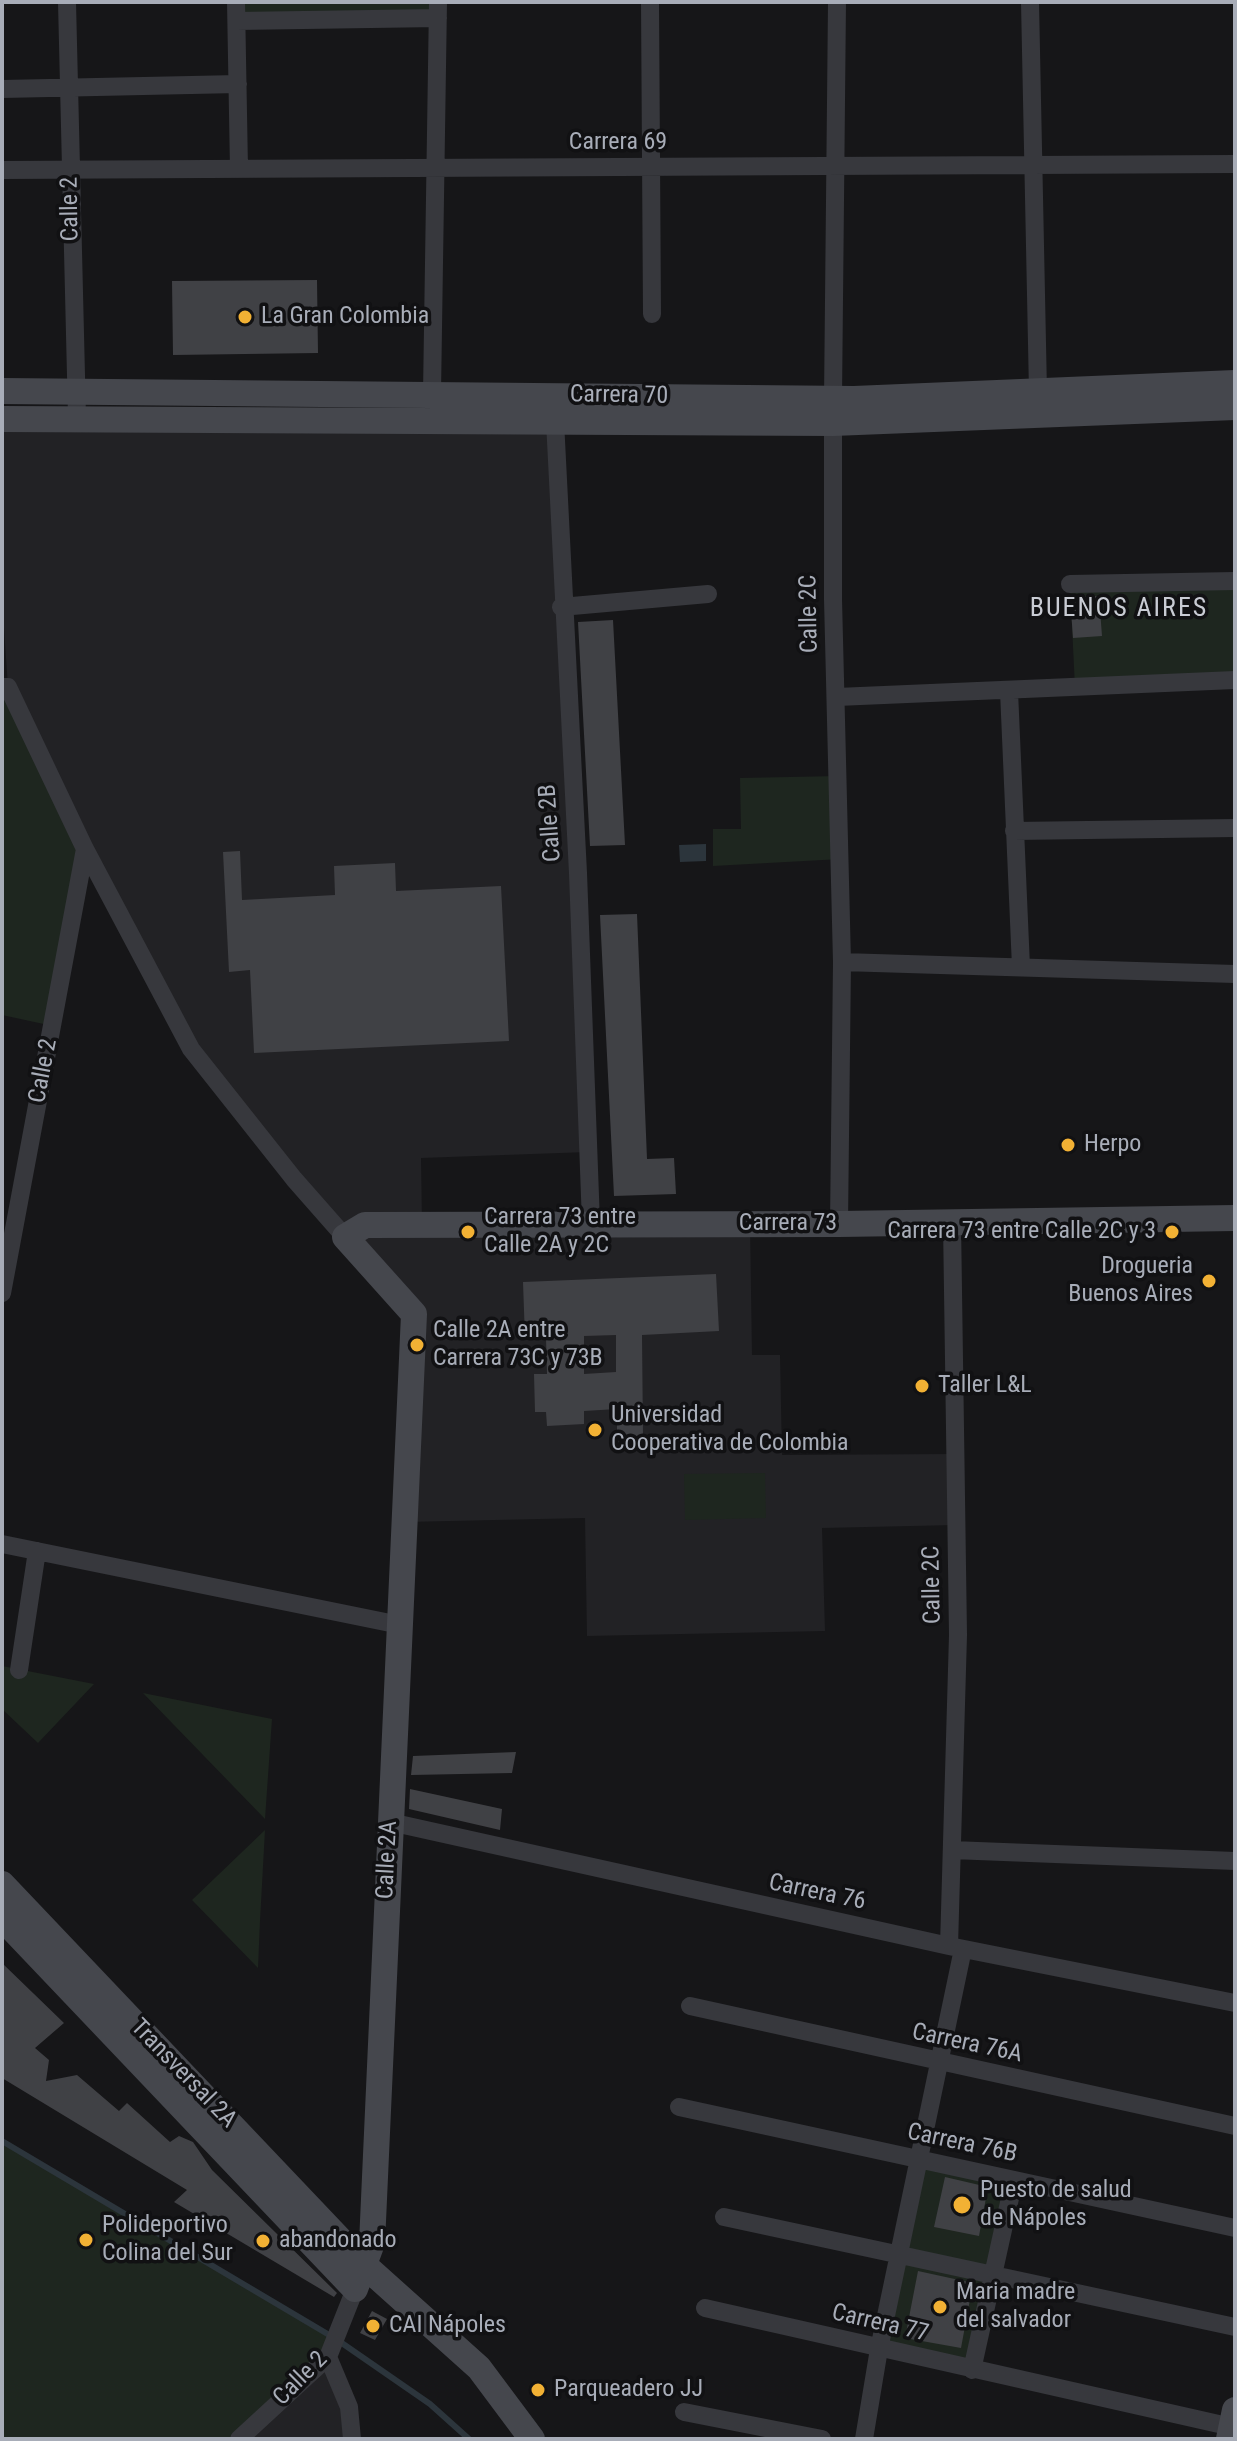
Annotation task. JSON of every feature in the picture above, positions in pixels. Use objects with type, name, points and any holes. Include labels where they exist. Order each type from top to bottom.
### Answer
[{"type":"street","name":"Calle 2","points":[[67,2],[76,404]]},
{"type":"street","points":[[236,2],[239,169]]},
{"type":"street","points":[[650,2],[652,314]]},
{"type":"street","name":"Calle 2C","points":[[837,2],[833,411],[842,962],[839,1224]]},
{"type":"street","points":[[1030,2],[1038,392]]},
{"type":"street","points":[[237,21],[438,10],[432,393]]},
{"type":"street","points":[[2,89],[238,84]]},
{"type":"street","name":"Carrera 69","points":[[2,170],[1235,164]]},
{"type":"street","name":"Carrera 70","points":[[2,419],[76,404],[432,393],[833,411],[1038,392],[1235,383]]},
{"type":"street","name":"Carrera 70","points":[[2,391],[76,404],[555,421],[833,411],[1235,407]]},
{"type":"street","name":"Calle 2B","points":[[555,421],[561,607],[578,873],[591,1223]]},
{"type":"street","points":[[1070,584],[1235,581]]},
{"type":"street","points":[[561,607],[708,594]]},
{"type":"street","points":[[837,697],[1235,680]]},
{"type":"street","points":[[5,687],[85,849],[191,1049],[294,1179],[345,1237]]},
{"type":"street","points":[[1009,691],[1021,967]]},
{"type":"street","points":[[1014,831],[1235,828]]},
{"type":"street","name":"Calle 2","points":[[2,1293],[85,849]]},
{"type":"street","points":[[842,962],[1235,974]]},
{"type":"street","name":"Carrera 73","points":[[345,1237],[365,1225],[839,1224],[1235,1218]]},
{"type":"street","name":"Calle 2C","points":[[864,2439],[879,2349],[941,2064],[956,1948],[952,1850],[958,1635],[952,1222]]},
{"type":"street","name":"Calle 2A","points":[[345,1237],[414,1314],[372,2243],[363,2264]]},
{"type":"street","points":[[2,1544],[400,1625]]},
{"type":"street","points":[[19,1670],[37,1551]]},
{"type":"street","name":"Carrera 76","points":[[390,1822],[956,1948],[1235,2003]]},
{"type":"street","points":[[952,1850],[1235,1861]]},
{"type":"street","name":"Transversal 2A","points":[[2,1884],[363,2264]]},
{"type":"street","name":"Transversal 2A","points":[[2,1918],[355,2289]]},
{"type":"street","name":"Carrera 76A","points":[[690,2006],[941,2064],[1235,2126]]},
{"type":"street","name":"Carrera 76B","points":[[679,2107],[1235,2228]]},
{"type":"street","points":[[972,2370],[1014,2180]]},
{"type":"street","points":[[724,2217],[1235,2327]]},
{"type":"street","name":"Calle 2","points":[[239,2439],[328,2357],[344,2324],[363,2264]]},
{"type":"street","points":[[363,2264],[479,2368],[532,2439]]},
{"type":"street","name":"Carrera 77","points":[[705,2308],[972,2370],[1232,2425]]},
{"type":"street","points":[[328,2357],[349,2407],[352,2439]]},
{"type":"street","points":[[684,2412],[822,2439]]},
{"type":"shaded area","points":[[236,2],[438,2],[438,18],[237,21]]},
{"type":"shaded area","points":[[2,419],[555,421],[588,1152],[421,1158],[422,1223],[750,1225],[752,1355],[780,1355],[782,1455],[955,1454],[956,1525],[822,1528],[825,1631],[587,1636],[585,1518],[405,1522],[414,1314],[191,1049],[8,687],[2,599]]},
{"type":"shaded area","points":[[1235,581],[1235,680],[1075,688],[1070,584]]},
{"type":"shaded area","points":[[2,687],[85,849],[53,1026],[2,1015]]},
{"type":"shaded area","points":[[839,776],[841,859],[713,866],[713,829],[741,829],[740,778]]},
{"type":"shaded area","points":[[706,844],[706,861],[680,862],[679,845]]},
{"type":"shaded area","points":[[765,1473],[766,1518],[685,1520],[684,1474]]},
{"type":"shaded area","points":[[2,1666],[94,1684],[38,1743],[2,1709]]},
{"type":"shaded area","points":[[143,1693],[272,1719],[265,1819]]},
{"type":"shaded area","points":[[265,1830],[260,1921],[258,1968],[192,1900]]},
{"type":"shaded area","name":"Polideportivo Colina del Sur","points":[[2,2141],[336,2339],[239,2439],[2,2439]]},
{"type":"shaded area","points":[[921,2160],[1014,2180],[972,2370],[879,2349]]},
{"type":"shaded area","points":[[328,2357],[352,2439],[239,2439]]},
{"type":"building","name":"La Gran Colombia","points":[[317,280],[318,353],[173,355],[172,281]]},
{"type":"building","points":[[1099,596],[1102,636],[1073,638],[1070,597]]},
{"type":"building","points":[[613,620],[625,845],[590,846],[578,622]]},
{"type":"building","points":[[240,851],[242,900],[335,895],[334,866],[395,863],[396,891],[501,886],[509,1041],[254,1053],[250,970],[229,972],[223,852]]},
{"type":"building","points":[[637,914],[647,1159],[674,1158],[676,1194],[614,1196],[600,915]]},
{"type":"building","points":[[716,1274],[719,1331],[642,1335],[643,1436],[617,1436],[617,1409],[584,1411],[584,1424],[547,1426],[546,1412],[535,1412],[534,1374],[547,1374],[546,1338],[525,1339],[523,1282]],"holes":[[[616,1335],[616,1372],[584,1374],[584,1336]]]},
{"type":"building","points":[[516,1752],[512,1773],[411,1775],[413,1756]]},
{"type":"building","points":[[410,1789],[502,1809],[500,1830],[409,1809]]},
{"type":"building","points":[[2,1963],[64,2023],[35,2048],[49,2060],[46,2081],[77,2075],[119,2111],[127,2103],[170,2142],[179,2136],[193,2142],[212,2170],[337,2293],[334,2297],[174,2202],[187,2190],[2,2078]]},
{"type":"building","name":"Puesto de salud de Nápoles","points":[[945,2177],[988,2187],[979,2236],[934,2227]]},
{"type":"building","name":"Maria madre del salvador","points":[[918,2271],[973,2283],[961,2348],[905,2338]]},
{"type":"building","name":"CAI Nápoles","points":[[372,2311],[387,2319],[375,2340],[360,2333]]},
{"type":"waterway","points":[[2,2141],[336,2339],[430,2404],[469,2439]]},
{"type":"place","name":"La Gran Colombia","points":[[245,317]]},
{"type":"place","name":"Herpo","points":[[1068,1145]]},
{"type":"place","name":"Carrera 73 entre Calle 2A y 2C","points":[[468,1232]]},
{"type":"place","name":"Carrera 73 entre Calle 2C y 3","points":[[1172,1232]]},
{"type":"place","name":"Drogueria Buenos Aires","points":[[1209,1281]]},
{"type":"place","name":"Calle 2A entre Carrera 73C y 73B","points":[[417,1345]]},
{"type":"place","name":"Taller L&L","points":[[922,1386]]},
{"type":"place","name":"Universidad Cooperativa de Colombia","points":[[595,1430]]},
{"type":"place","name":"Puesto de salud de Nápoles","points":[[962,2205]]},
{"type":"place","name":"Polideportivo Colina del Sur","points":[[86,2240]]},
{"type":"place","name":"abandonado","points":[[263,2241]]},
{"type":"place","name":"Maria madre del salvador","points":[[940,2307]]},
{"type":"place","name":"CAI Nápoles","points":[[373,2326]]},
{"type":"place","name":"Parqueadero JJ","points":[[538,2390]]},
{"type":"district","name":"BUENOS AIRES","points":[[1119,609]]}]
